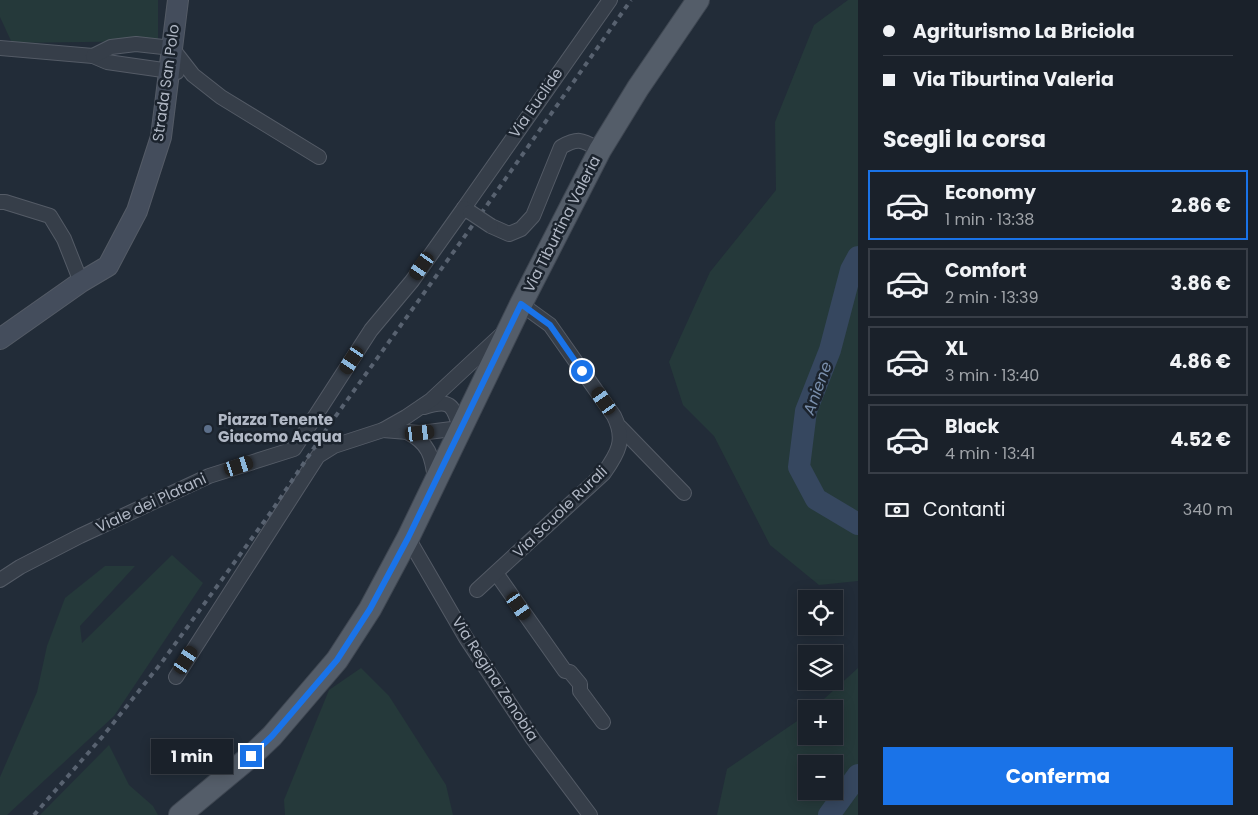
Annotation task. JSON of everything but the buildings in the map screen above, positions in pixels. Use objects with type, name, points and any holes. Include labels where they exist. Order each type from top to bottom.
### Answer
[{"type":"main road","name":"Via Tiburtina Valeria","points":[[180,815],[272,736],[337,660],[370,609],[408,538],[509,328],[600,150],[638,88],[698,0]]},
{"type":"street","name":"Via Euclide","points":[[467,210],[610,0]]},
{"type":"street","name":"Strada San Polo","points":[[0,339],[81,282],[108,266],[137,211],[161,137],[178,1]]},
{"type":"street","points":[[93,56],[111,47],[136,44],[172,48],[193,75],[221,97],[319,157]]},
{"type":"street","points":[[0,48],[93,56],[107,62],[193,75]]},
{"type":"street","points":[[467,210],[491,226],[509,234],[522,229],[533,216],[560,147],[574,140],[584,141],[600,150]]},
{"type":"street","points":[[0,202],[6,202],[50,216],[64,239],[81,282]]},
{"type":"street","name":"Viale dei Platani","points":[[0,580],[20,567],[80,536],[209,476],[294,449],[371,330],[467,210]]},
{"type":"street","points":[[521,304],[550,325],[620,427],[684,493]]},
{"type":"street","points":[[176,677],[318,456],[334,446],[383,430],[431,400],[509,328]]},
{"type":"street","points":[[383,430],[420,433],[460,428],[455,410],[445,403],[434,404],[416,410]]},
{"type":"street","name":"Via Scuole Rurali","points":[[477,590],[604,473],[618,449],[620,427]]},
{"type":"street","points":[[404,431],[414,436],[429,451],[432,457],[435,479]]},
{"type":"street","name":"Via Regina Zenobia","points":[[408,538],[471,645],[534,739],[590,815]]},
{"type":"street","points":[[496,573],[565,671],[570,672],[580,684],[580,690],[604,722]]},
{"type":"green space","points":[[0,0],[158,0],[158,41],[12,43],[0,17]]},
{"type":"green space","points":[[848,0],[858,0],[858,581],[819,585],[770,545],[714,436],[683,405],[669,362],[710,272],[776,190],[775,122],[814,25]]},
{"type":"green space","points":[[172,555],[203,583],[114,716],[7,815],[0,815],[0,777],[37,692],[47,646],[65,598],[105,566],[135,566],[80,626],[82,643]]},
{"type":"green space","points":[[361,668],[389,696],[446,785],[453,815],[285,815],[284,800],[329,690]]},
{"type":"green space","points":[[858,668],[858,815],[717,815],[727,769],[798,720],[798,745],[843,745],[843,700],[823,700],[834,690],[843,690],[843,682]]},
{"type":"green space","points":[[109,745],[129,785],[153,806],[158,815],[40,815]]},
{"type":"waterway","name":"Aniene","points":[[858,257],[851,270],[830,350],[806,411],[799,467],[816,499],[858,524]]},
{"type":"waterway","name":"Aniene","points":[[829,815],[858,775]]},
{"type":"railway","points":[[34,815],[103,736],[162,662],[271,512],[330,424],[631,0]]},
{"type":"place","name":"Piazza Tenente Giacomo Acqua","points":[[208,429]]},
{"type":"route","points":[[251,756],[272,736],[337,660],[370,609],[408,538],[521,304],[550,325],[582,371]]}]
